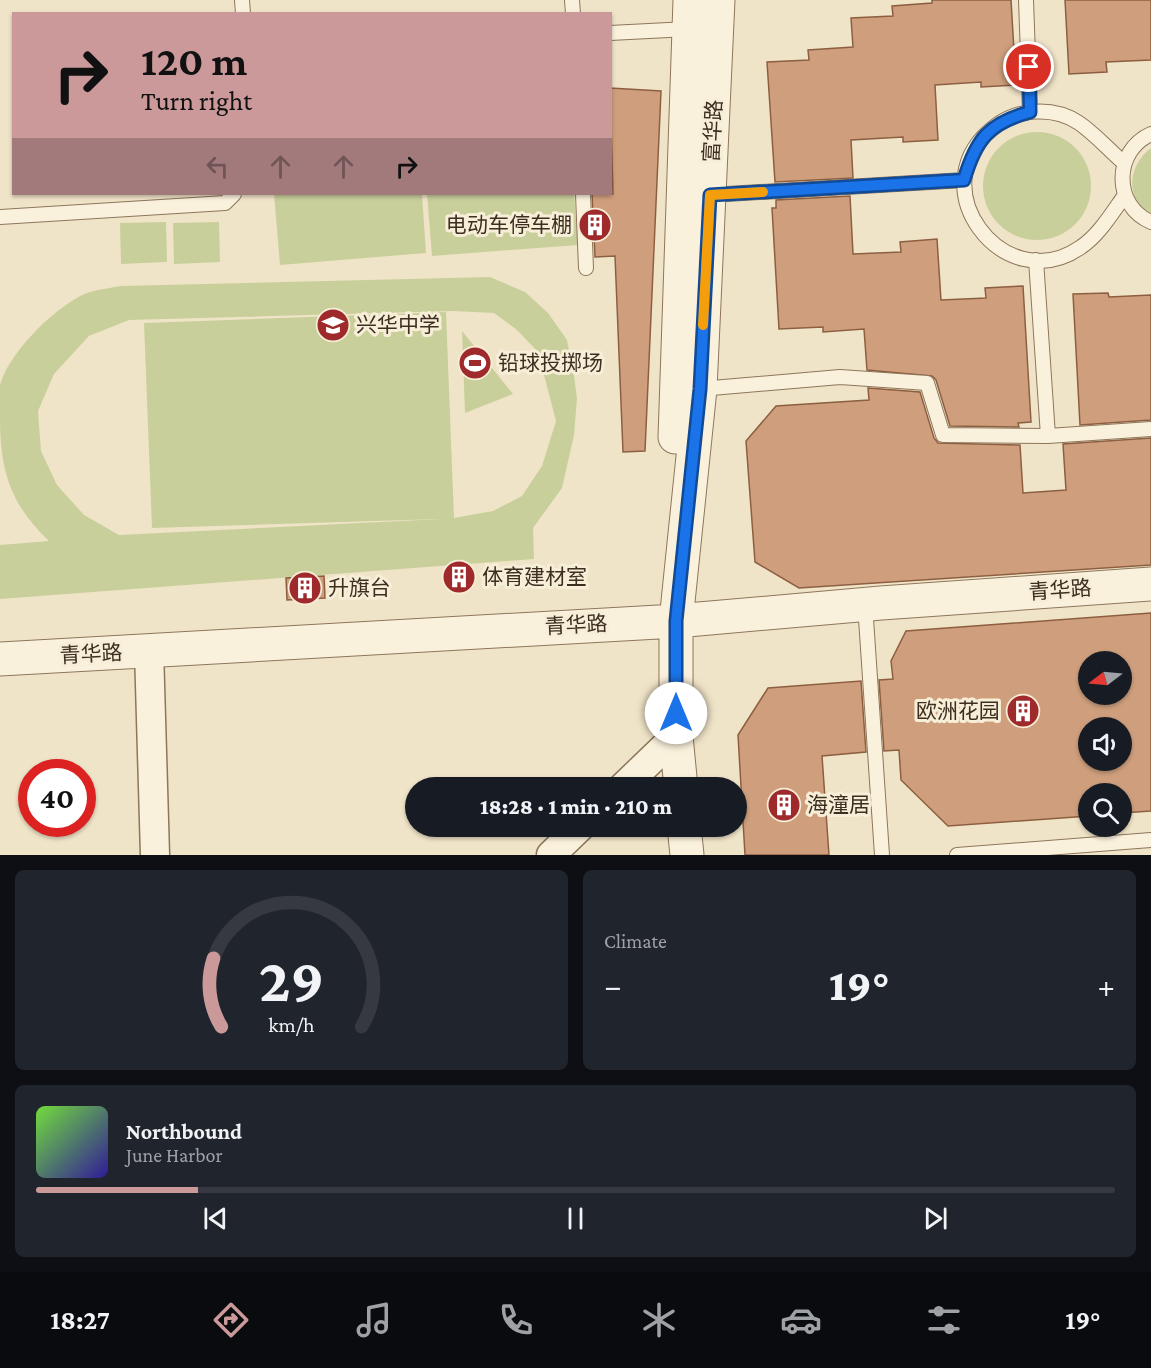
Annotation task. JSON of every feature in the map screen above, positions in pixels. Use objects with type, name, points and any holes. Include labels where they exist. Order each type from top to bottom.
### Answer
[{"type":"street","name":"富华路","points":[[680,777],[676,736],[676,621],[700,389],[718,0]]},
{"type":"street","name":"富华路","points":[[676,621],[670,580],[689,14]]},
{"type":"street","name":"青华路","points":[[0,659],[676,621],[865,604],[1151,584]]},
{"type":"street","points":[[149,651],[155,855]]},
{"type":"street","points":[[633,777],[676,736]]},
{"type":"street","points":[[551,855],[570,837]]},
{"type":"street","points":[[685,837],[687,855]]},
{"type":"lane","points":[[1026,0],[1030,112]]},
{"type":"lane","points":[[612,33],[689,14]]},
{"type":"lane","points":[[1124,163],[1079,123],[1056,113],[1030,112],[1006,119],[985,134],[971,155],[964,180],[967,206],[977,227],[985,236],[993,244],[1013,256],[1036,260],[1059,258],[1081,248],[1098,231],[1125,195]]},
{"type":"lane","points":[[1151,134],[1131,148],[1124,163],[1122,179],[1125,195],[1132,209],[1151,222]]},
{"type":"lane","points":[[710,195],[964,180]]},
{"type":"lane","points":[[0,218],[225,203],[233,195]]},
{"type":"lane","points":[[583,195],[586,268]]},
{"type":"lane","points":[[1036,260],[1048,436]]},
{"type":"lane","points":[[700,389],[840,377],[927,383],[943,435],[1048,436],[1151,429]]},
{"type":"lane","points":[[865,604],[882,855]]},
{"type":"lane","points":[[957,855],[1151,840]]},
{"type":"green space","points":[[1037,132],[1058,136],[1075,148],[1087,165],[1091,186],[1087,207],[1075,224],[1058,236],[1037,240],[1016,236],[999,224],[987,207],[983,186],[987,165],[999,148],[1016,136]]},
{"type":"green space","points":[[1151,148],[1151,213],[1136,199],[1132,181],[1138,163]]},
{"type":"green space","points":[[274,195],[422,195],[426,253],[280,265]]},
{"type":"green space","points":[[427,195],[574,195],[578,245],[432,256]]},
{"type":"green space","points":[[166,222],[167,262],[121,264],[120,223]]},
{"type":"green space","points":[[219,222],[220,262],[174,264],[173,223]]},
{"type":"green space","points":[[490,277],[525,292],[548,313],[567,340],[577,399],[574,435],[562,488],[533,528],[534,559],[0,599],[0,545],[49,541],[16,500],[5,470],[2,454],[0,386],[5,373],[23,345],[64,306],[90,292],[121,286]],"holes":[[[453,311],[494,313],[517,330],[538,352],[556,421],[542,466],[522,496],[493,511],[454,518],[446,312],[144,323],[152,528],[441,519],[119,535],[84,515],[57,485],[41,451],[38,411],[54,374],[89,336],[129,320]]]},
{"type":"green space","name":"铅球投掷场","points":[[462,331],[513,394],[465,413]]},
{"type":"building","points":[[932,0],[1011,0],[1016,85],[981,87],[981,82],[935,85],[938,140],[903,142],[903,137],[851,140],[853,178],[775,182],[767,62],[809,60],[808,50],[853,47],[851,18],[893,16],[892,6],[932,3]]},
{"type":"building","points":[[1065,0],[1151,0],[1151,60],[1106,62],[1107,72],[1069,74]]},
{"type":"building","points":[[612,88],[661,91],[645,451],[623,452],[615,256],[595,257],[592,195],[613,194]]},
{"type":"building","points":[[850,196],[853,254],[901,252],[900,242],[937,239],[941,300],[986,298],[985,288],[1023,286],[1031,422],[1018,423],[1019,427],[950,426],[936,380],[932,376],[867,370],[864,329],[823,332],[823,327],[779,329],[772,208],[776,208],[776,200]]},
{"type":"building","points":[[1108,293],[1109,297],[1151,295],[1151,420],[1080,425],[1073,294]]},
{"type":"building","points":[[868,388],[920,392],[934,438],[938,443],[1020,445],[1023,493],[1066,490],[1063,444],[1151,438],[1151,565],[799,588],[755,562],[746,441],[776,406],[869,400]]},
{"type":"building","name":"升旗台","points":[[324,576],[325,598],[287,600],[286,578]]},
{"type":"building","name":"欧洲花园","points":[[1151,613],[1151,811],[1132,812],[1132,783],[1078,783],[1078,817],[948,826],[901,780],[899,750],[884,751],[879,680],[893,679],[891,661],[906,631]]},
{"type":"building","name":"海潼居","points":[[861,681],[866,752],[822,756],[829,855],[745,855],[747,777],[740,777],[738,735],[768,688]]},
{"type":"slow traffic","points":[[703,325],[710,195],[763,192]]},
{"type":"place","name":"电动车停车棚","points":[[595,225]]},
{"type":"place","name":"兴华中学","points":[[333,325]]},
{"type":"place","name":"铅球投掷场","points":[[475,363]]},
{"type":"place","name":"体育建材室","points":[[459,577]]},
{"type":"place","name":"升旗台","points":[[305,588]]},
{"type":"place","name":"欧洲花园","points":[[1023,711]]},
{"type":"place","name":"海潼居","points":[[784,805]]},
{"type":"route","points":[[676,713],[676,621],[700,389],[710,195],[964,180],[971,155],[985,134],[1006,119],[1030,112],[1029,67]]}]
